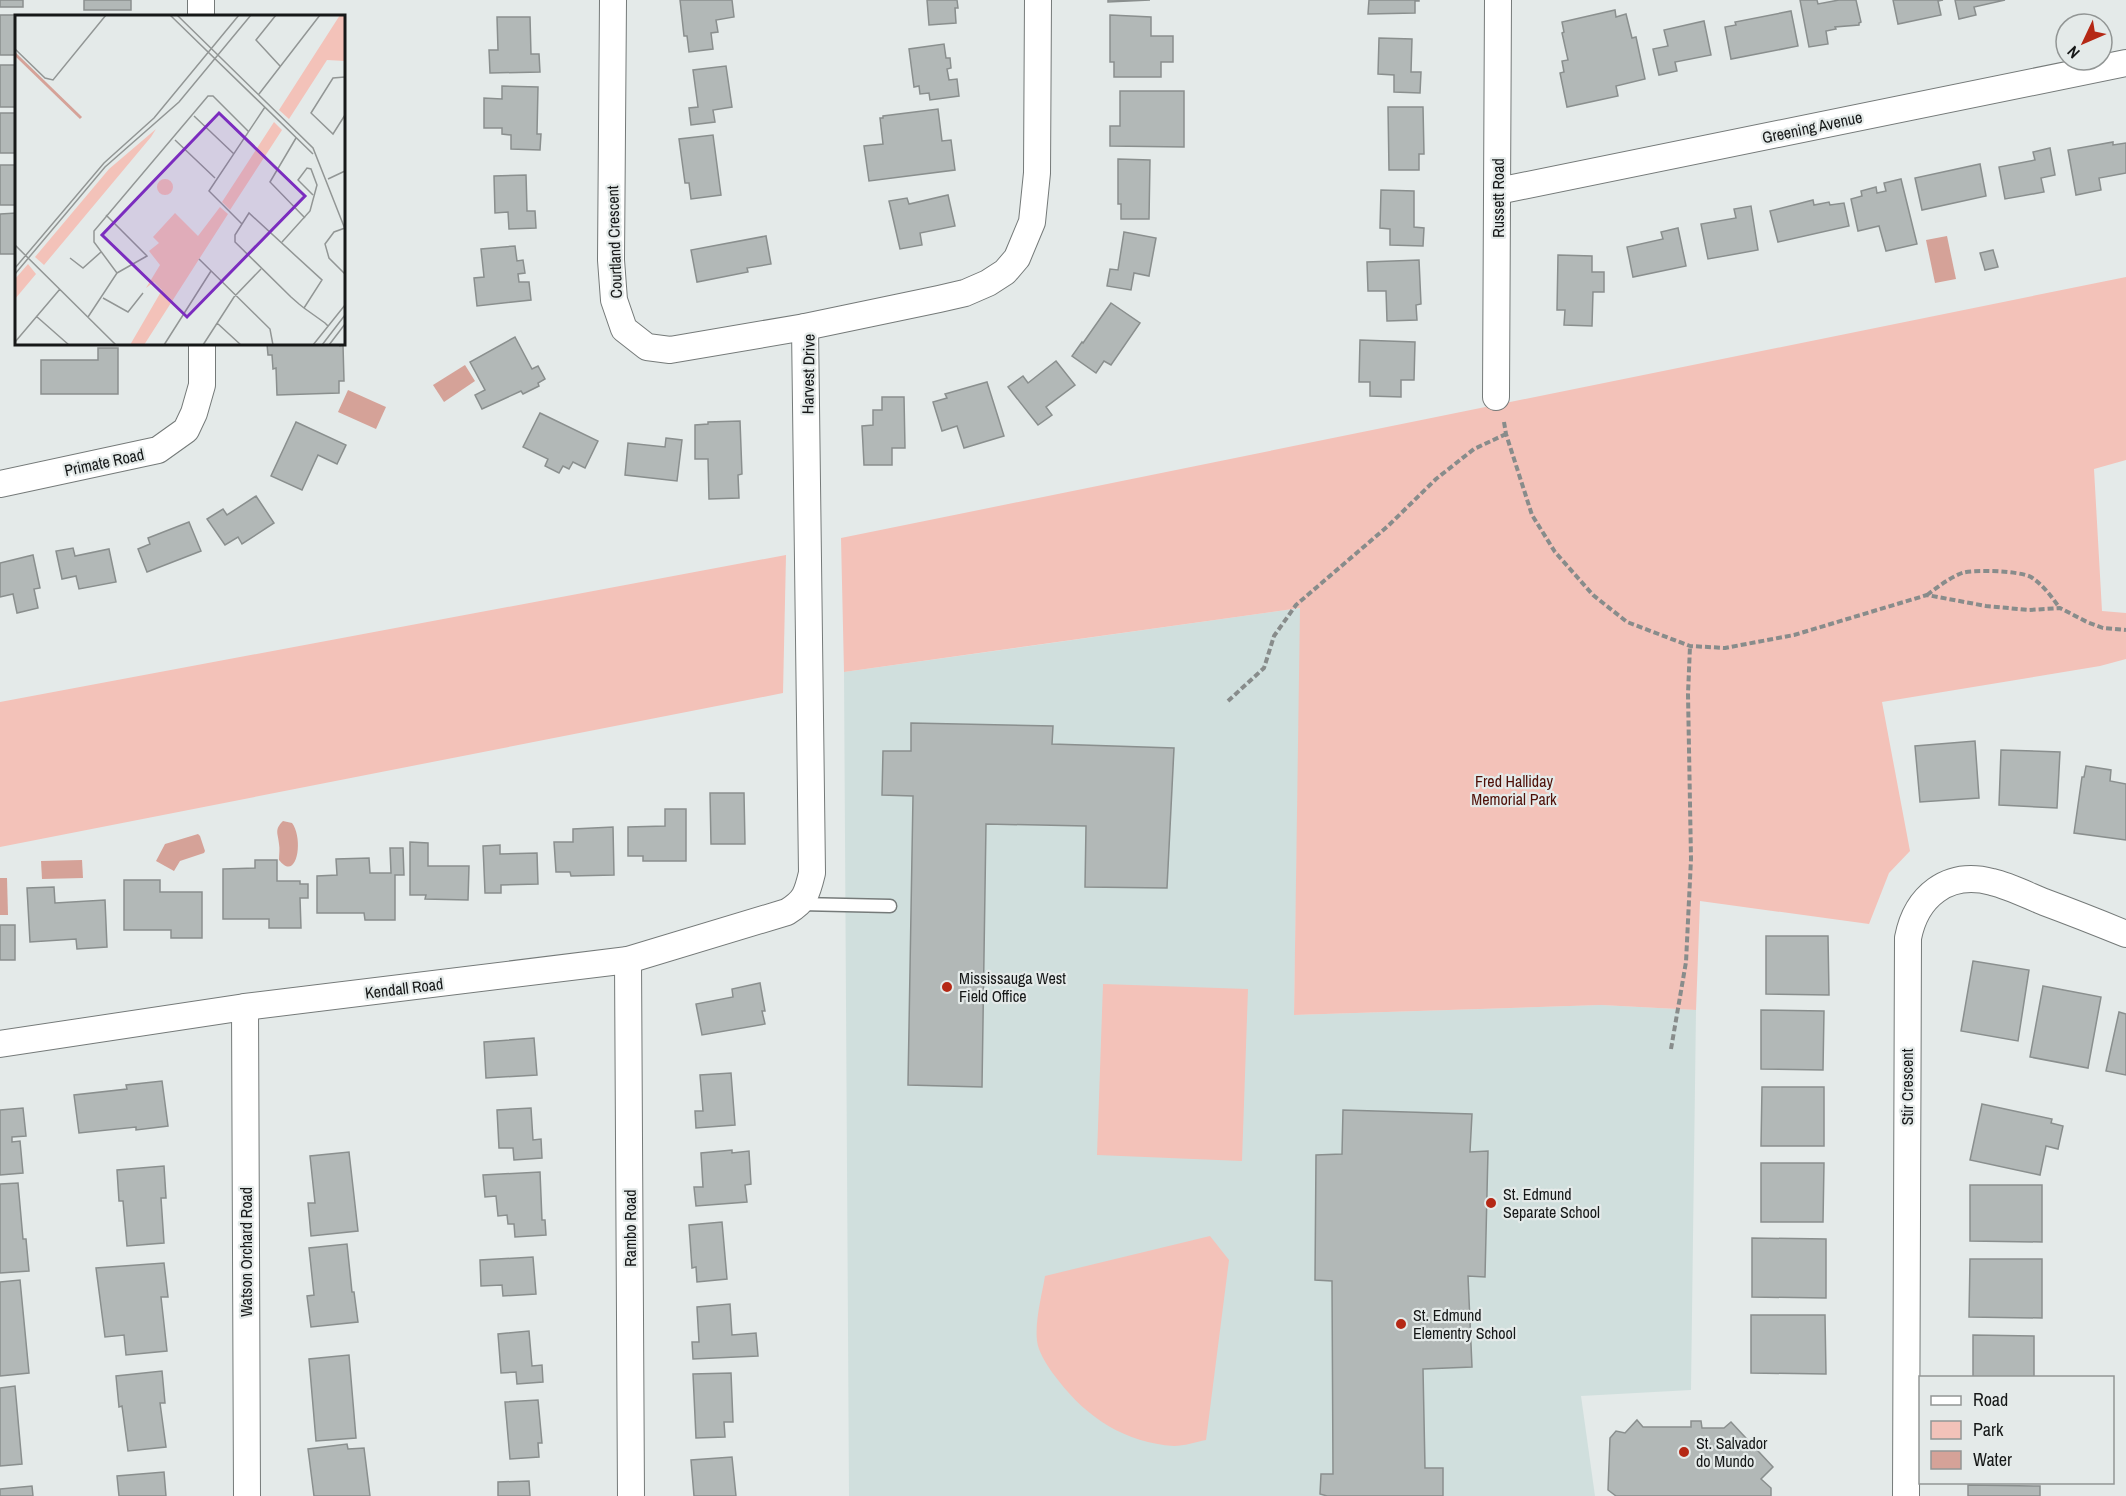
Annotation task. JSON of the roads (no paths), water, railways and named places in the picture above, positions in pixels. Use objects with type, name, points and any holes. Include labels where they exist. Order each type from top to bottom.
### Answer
[{"type":"street","name":"Courtland Crescent","points":[[613,0],[611,260],[614,300],[624,329],[647,347],[670,350],[806,327]]},
{"type":"street","name":"Harvest Drive","points":[[800,904],[807,892],[812,873],[806,327],[965,293],[988,283],[1005,272],[1017,258],[1032,222],[1037,173],[1038,0]]},
{"type":"street","name":"Russett Road","points":[[1496,397],[1498,0]]},
{"type":"street","name":"Greening Avenue","points":[[1498,191],[2126,63]]},
{"type":"street","name":"Primate Road","points":[[0,484],[158,450],[186,429],[194,413],[202,385],[202,345]]},
{"type":"street","name":"Stir Crescent","points":[[1906,1496],[1908,938],[1911,921],[1933,891],[1948,882],[1990,881],[2126,934]]},
{"type":"street","name":"Kendall Road","points":[[0,1044],[245,1007],[628,960],[779,915],[800,904]]},
{"type":"street","name":"Rambo Road","points":[[628,960],[631,1496]]},
{"type":"street","name":"Watson Orchard Road","points":[[245,1007],[247,1496]]},
{"type":"lane","points":[[800,904],[890,906]]},
{"type":"water","points":[[1947,236],[1956,279],[1935,283],[1926,240]]},
{"type":"water","points":[[465,365],[475,381],[444,402],[433,385]]},
{"type":"water","points":[[348,390],[386,407],[376,429],[338,412]]},
{"type":"water","points":[[283,821],[292,823],[298,839],[297,856],[290,866],[285,866],[279,860],[277,832]]},
{"type":"water","points":[[198,834],[204,853],[180,861],[174,871],[156,861],[165,844]]},
{"type":"water","points":[[82,860],[83,878],[42,879],[41,861]]},
{"type":"water","points":[[0,878],[7,878],[8,915],[0,915]]},
{"type":"place","name":"Mississauga West Field Office","points":[[947,987]]},
{"type":"place","name":"St. Edmund Separate School","points":[[1491,1203]]},
{"type":"place","name":"St. Edmund Elementry School","points":[[1401,1324]]},
{"type":"place","name":"St. Salvador do Mundo","points":[[1684,1452]]},
{"type":"park label","name":"Fred Halliday Memorial Park","points":[[1514,790]]}]
